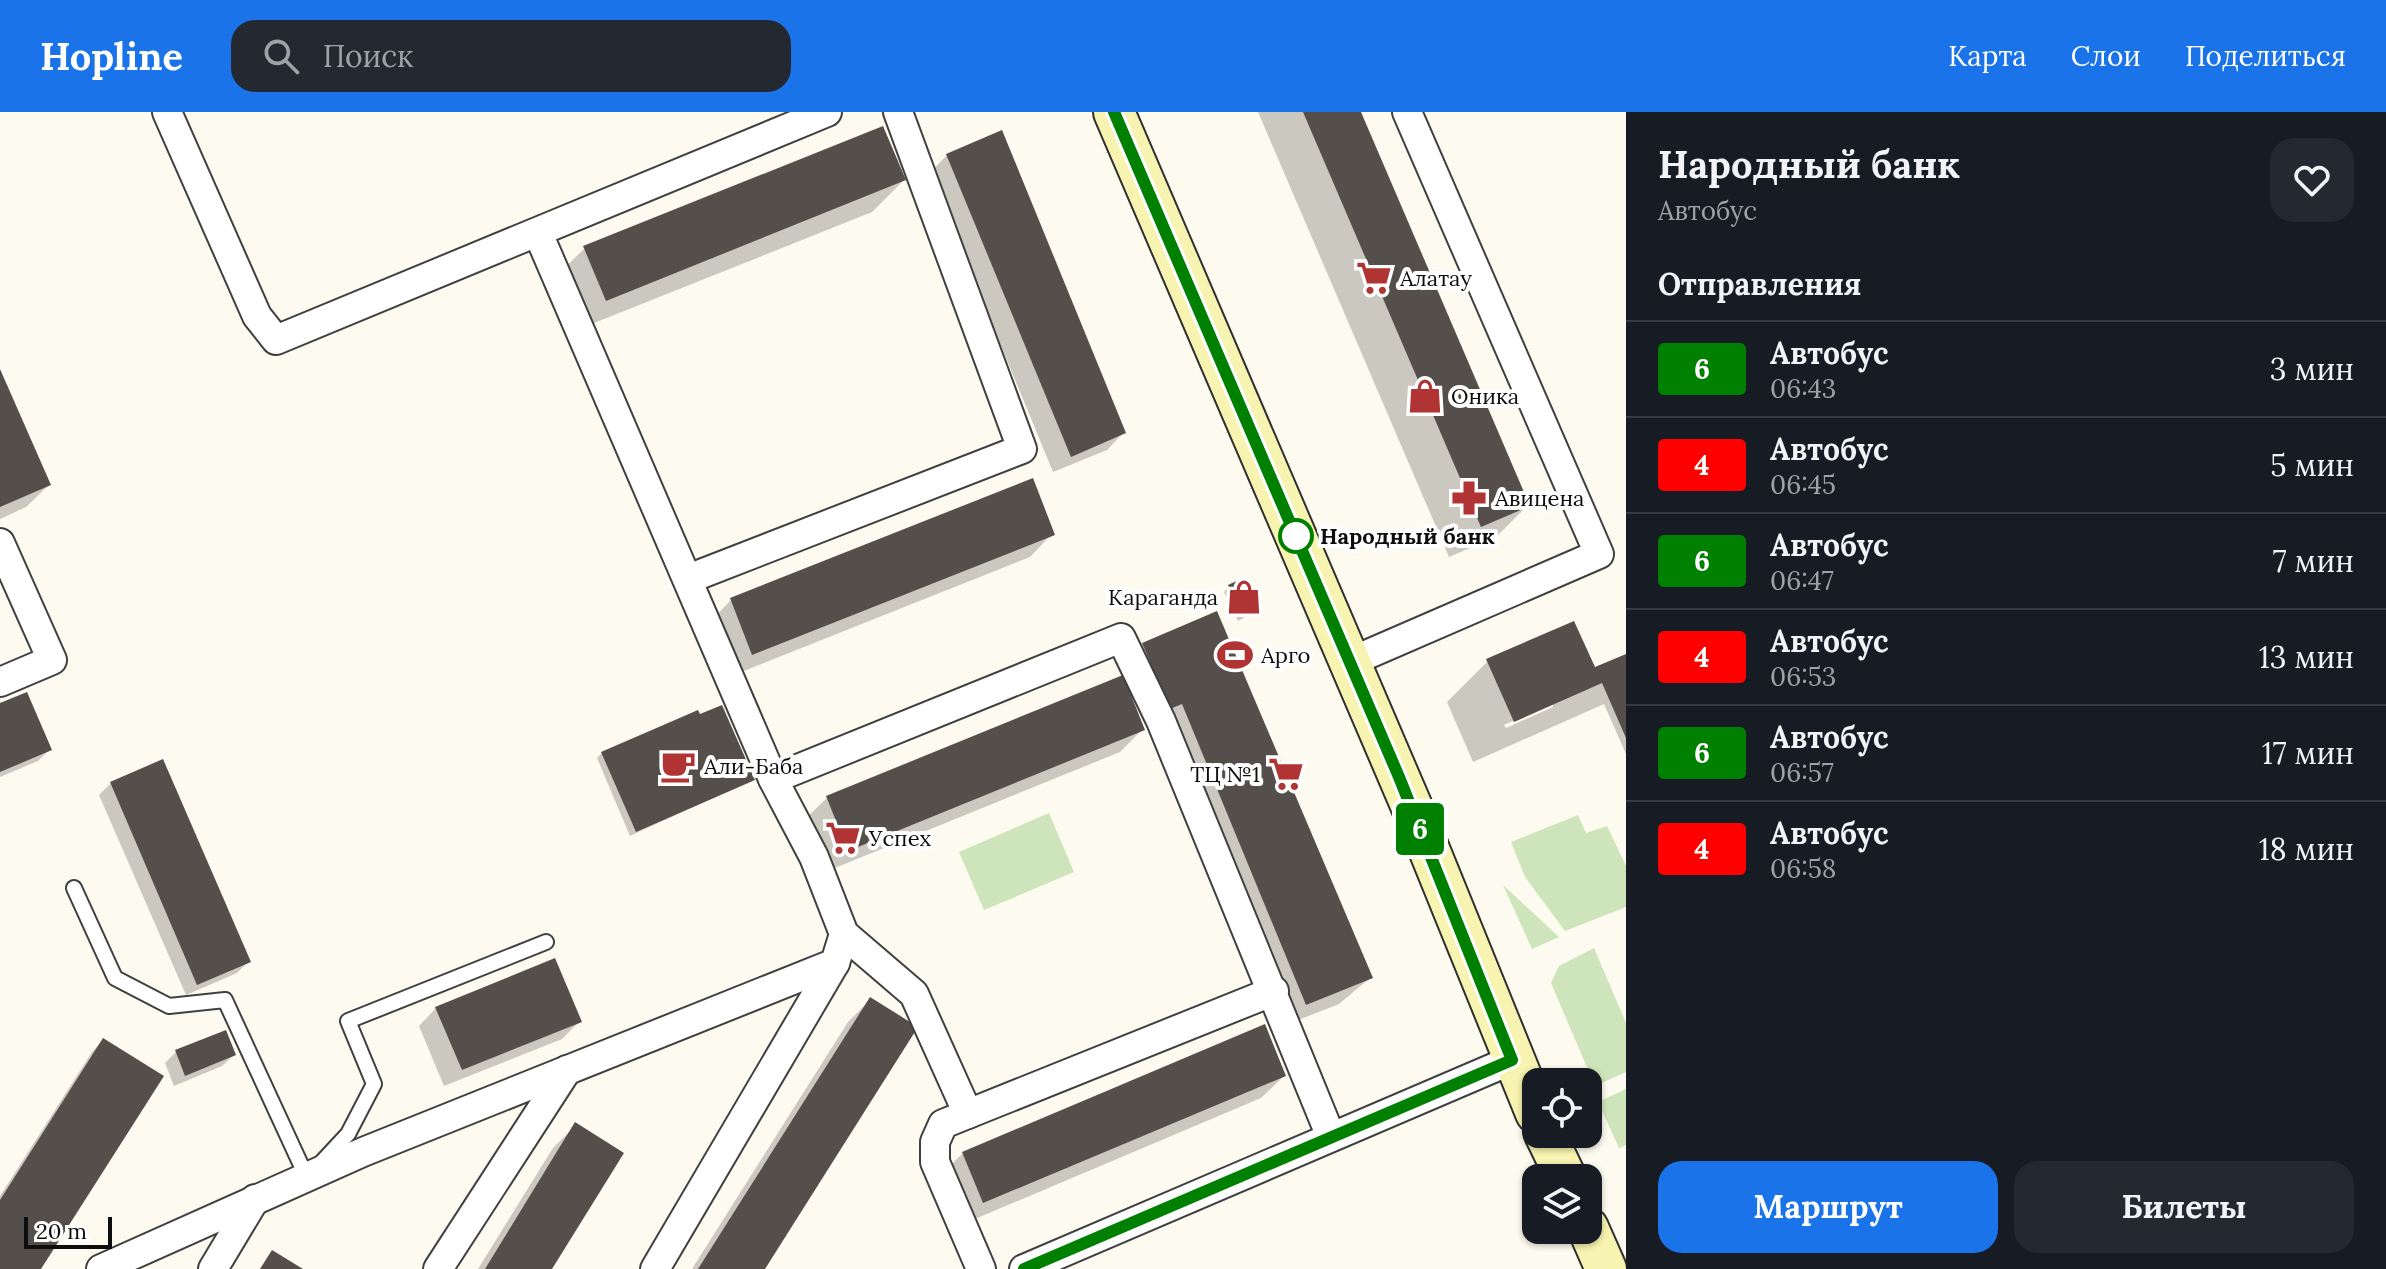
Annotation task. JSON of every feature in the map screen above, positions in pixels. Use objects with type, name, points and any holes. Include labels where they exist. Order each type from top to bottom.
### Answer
[{"type":"street","points":[[167,112],[257,316],[276,340],[827,112]]},
{"type":"street","points":[[688,579],[1022,449],[898,112]]},
{"type":"street","points":[[1114,112],[1350,662],[1522,1082]]},
{"type":"street","points":[[1350,662],[1613,551],[1407,112]]},
{"type":"street","points":[[538,233],[773,779],[814,857],[844,934],[914,994],[968,1114]]},
{"type":"street","points":[[0,543],[52,660],[0,682]]},
{"type":"street","points":[[773,779],[1121,638],[1161,721],[1274,991],[1331,1137]]},
{"type":"street","points":[[655,1269],[835,963],[844,934]]},
{"type":"street","points":[[101,1269],[363,1152],[835,963]]},
{"type":"street","points":[[981,1269],[935,1162],[935,1142],[943,1124],[1274,991]]},
{"type":"street","points":[[1024,1269],[1512,1060]]},
{"type":"street","points":[[438,1269],[567,1070]]},
{"type":"street","points":[[213,1269],[255,1199]]},
{"type":"street","points":[[1595,1244],[1606,1269]]},
{"type":"lane","points":[[74,888],[115,978],[169,1006],[225,1000],[306,1180],[348,1134],[374,1084],[348,1021],[546,942]]},
{"type":"green space","points":[[1049,813],[1074,872],[984,910],[959,852]]},
{"type":"green space","points":[[1578,815],[1586,833],[1607,826],[1626,866],[1626,907],[1565,931],[1525,877],[1511,842]]},
{"type":"green space","points":[[1503,885],[1559,937],[1532,949]]},
{"type":"green space","points":[[1594,948],[1626,1023],[1626,1072],[1602,1083],[1602,1068],[1587,1068],[1551,983],[1559,966]]},
{"type":"green space","points":[[1626,1089],[1626,1145],[1619,1148],[1602,1111],[1602,1100]]},
{"type":"building","points":[[1303,112],[1361,112],[1530,506],[1481,527]]},
{"type":"building","points":[[883,126],[906,180],[606,301],[583,246]]},
{"type":"building","points":[[1002,130],[1126,433],[1071,457],[946,154]]},
{"type":"building","points":[[0,369],[51,485],[0,507]]},
{"type":"building","points":[[1033,478],[1055,535],[752,655],[730,598]]},
{"type":"building","name":"Караганда","points":[[1245,577],[1260,609],[1243,617],[1228,585]]},
{"type":"building","points":[[1217,611],[1373,978],[1306,1005],[1182,704],[1170,709],[1142,643]]},
{"type":"building","points":[[1574,621],[1595,667],[1626,654],[1626,738],[1602,683],[1514,722],[1486,659]]},
{"type":"building","points":[[1123,675],[1145,730],[848,851],[826,796]]},
{"type":"building","points":[[27,692],[52,750],[0,772],[0,703]]},
{"type":"building","name":"Али-Баба","points":[[722,705],[755,780],[636,832],[601,752],[698,710],[700,714]]},
{"type":"building","points":[[163,759],[251,962],[197,985],[110,782]]},
{"type":"building","points":[[555,958],[582,1022],[462,1070],[435,1007]]},
{"type":"building","points":[[870,997],[918,1027],[765,1269],[698,1269]]},
{"type":"building","points":[[1265,1024],[1286,1076],[983,1203],[962,1152]]},
{"type":"building","points":[[226,1030],[236,1055],[185,1076],[175,1050]]},
{"type":"building","points":[[103,1038],[164,1076],[41,1269],[0,1269],[0,1200]]},
{"type":"building","points":[[575,1122],[624,1153],[552,1269],[485,1269]]},
{"type":"building","points":[[272,1250],[303,1269],[260,1269]]},
{"type":"bus line","name":"6","points":[[1024,1269],[1512,1060],[1399,777],[1114,112]]},
{"type":"place","name":"Алатау","points":[[1374,278]]},
{"type":"place","name":"Оника","points":[[1425,396]]},
{"type":"place","name":"Авицена","points":[[1469,498]]},
{"type":"place","name":"Народный банк","points":[[1296,536]]},
{"type":"place","name":"Караганда","points":[[1244,597]]},
{"type":"place","name":"Арго","points":[[1235,655]]},
{"type":"place","name":"Али-Баба","points":[[678,766]]},
{"type":"place","name":"ТЦ №1","points":[[1286,774]]},
{"type":"place","name":"Успех","points":[[843,838]]}]
